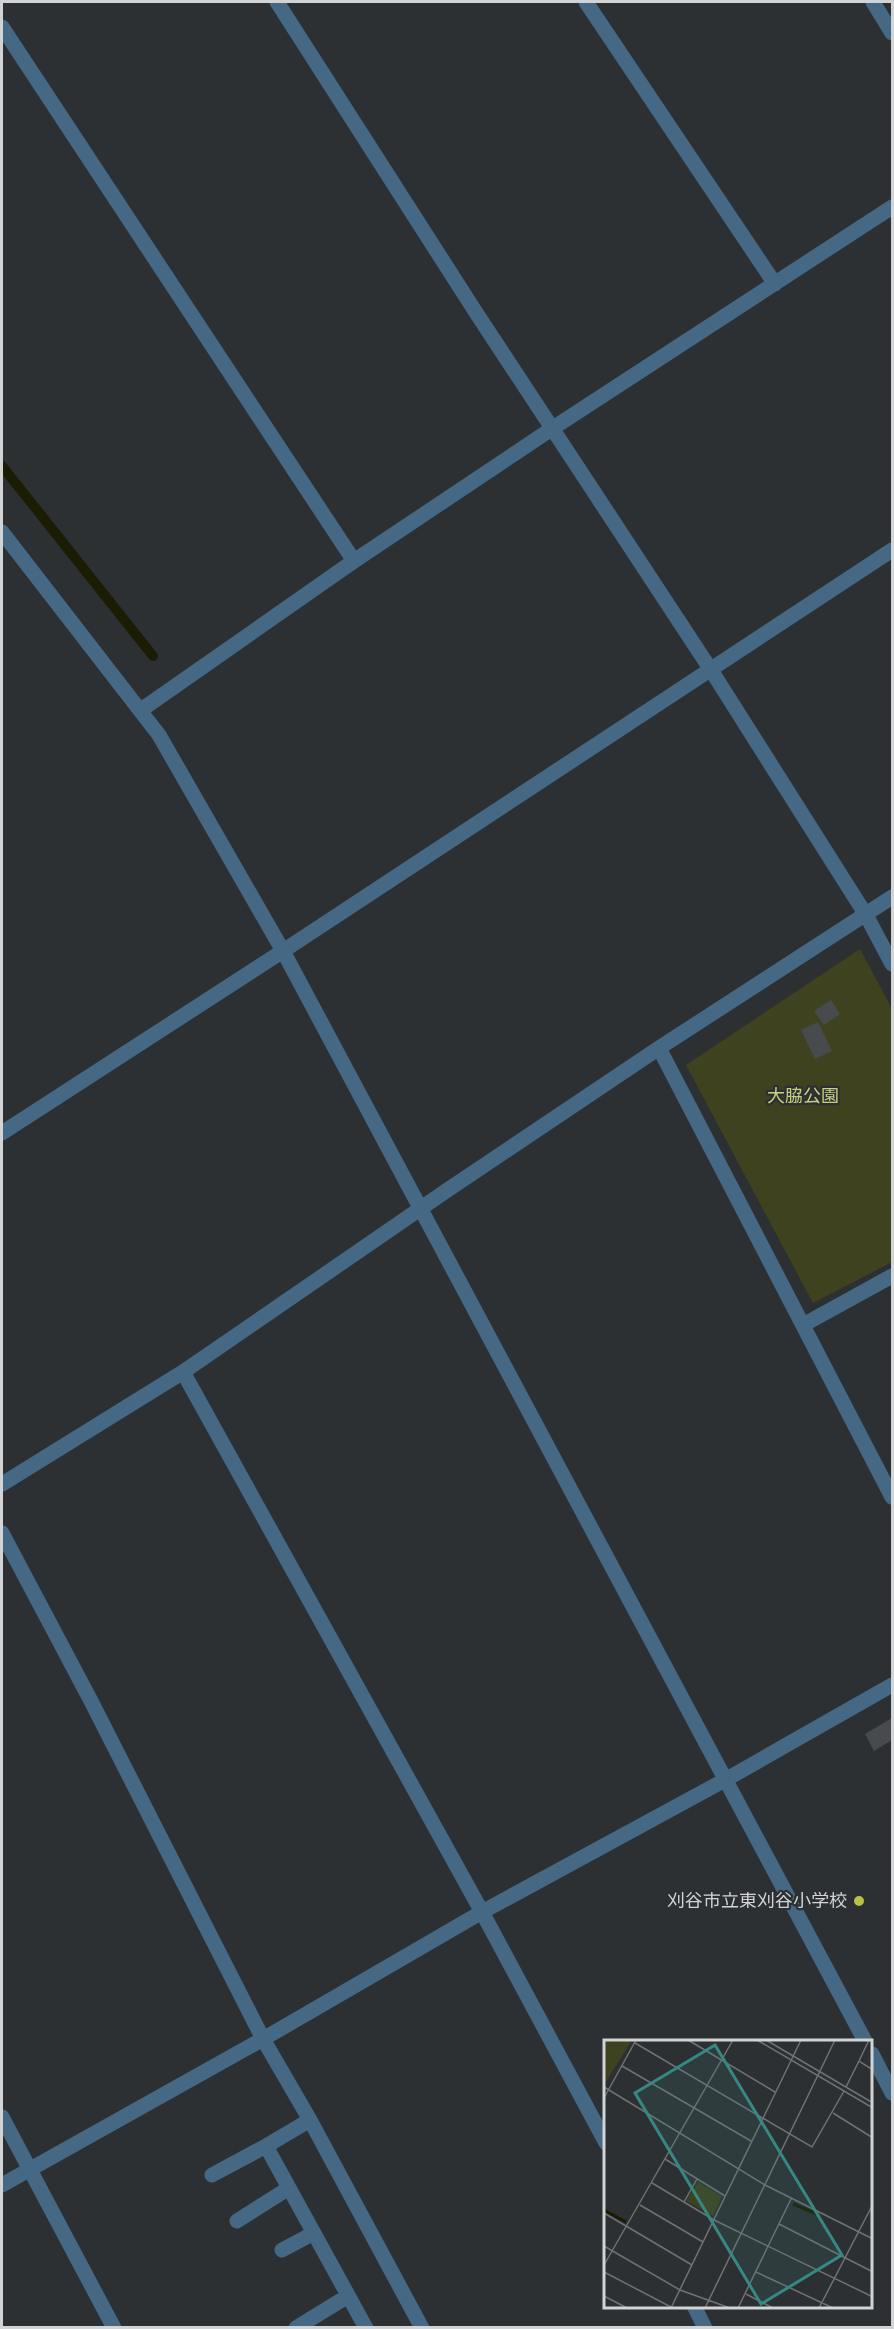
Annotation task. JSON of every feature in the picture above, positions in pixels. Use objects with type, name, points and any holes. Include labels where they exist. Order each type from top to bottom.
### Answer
[{"type":"street","points":[[277,2],[711,670],[866,915],[892,964]]},
{"type":"street","points":[[586,2],[775,284]]},
{"type":"street","points":[[873,2],[892,33]]},
{"type":"street","points":[[2,27],[354,561]]},
{"type":"street","points":[[141,711],[354,561],[892,207]]},
{"type":"street","points":[[2,531],[159,735],[283,951],[864,2040]]},
{"type":"street","points":[[2,1133],[892,550]]},
{"type":"street","points":[[2,1484],[183,1372],[660,1048],[892,897]]},
{"type":"street","points":[[660,1048],[892,1497]]},
{"type":"street","points":[[803,1325],[892,1276]]},
{"type":"street","points":[[183,1372],[482,1912],[604,2139]]},
{"type":"street","points":[[2,1533],[91,1701],[263,2039],[310,2120],[422,2328]]},
{"type":"street","points":[[2,2185],[263,2039],[482,1912],[725,1780],[892,1685]]},
{"type":"street","points":[[873,2056],[892,2093]]},
{"type":"street","points":[[2,2117],[114,2328]]},
{"type":"street","points":[[212,2175],[310,2120]]},
{"type":"street","points":[[266,2146],[366,2328]]},
{"type":"street","points":[[237,2220],[289,2188]]},
{"type":"street","points":[[282,2250],[314,2233]]},
{"type":"street","points":[[296,2328],[348,2296]]},
{"type":"street","points":[[695,2308],[705,2328]]},
{"type":"green space","name":"大脇公園","points":[[860,949],[892,1009],[892,1262],[813,1303],[686,1065]]},
{"type":"building","points":[[831,1000],[840,1014],[824,1025],[814,1011]]},
{"type":"building","points":[[818,1022],[832,1051],[815,1059],[801,1030]]},
{"type":"building","points":[[892,1718],[892,1740],[874,1751],[865,1734]]},
{"type":"waterway","points":[[2,466],[153,656]]},
{"type":"place","name":"刈谷市立東刈谷小学校","points":[[859,1901]]}]
